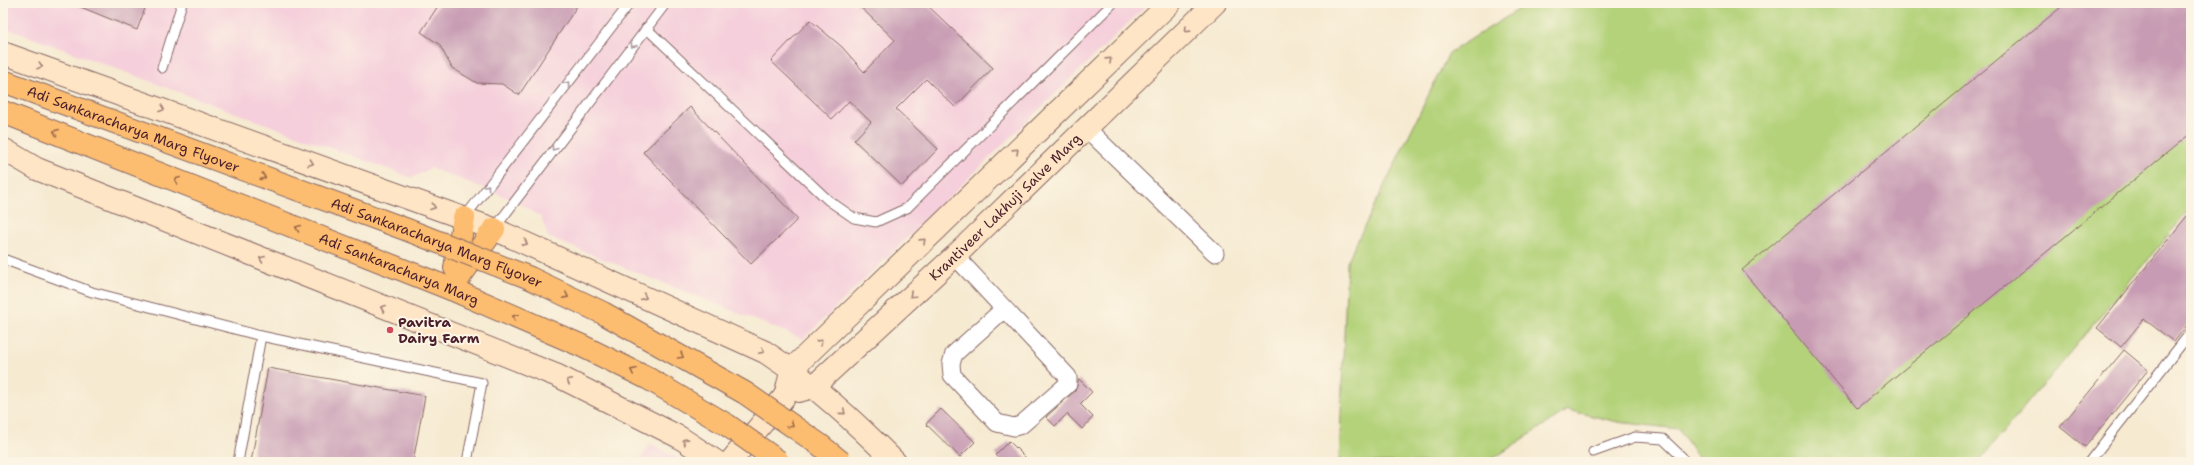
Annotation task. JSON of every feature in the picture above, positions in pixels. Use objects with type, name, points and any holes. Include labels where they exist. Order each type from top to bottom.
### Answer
[{"type":"main road","name":"Adi Sankaracharya Marg Flyover","points":[[3,81],[405,229],[530,278],[603,313],[738,389],[820,445],[841,462]]},
{"type":"main road","name":"Adi Sankaracharya Marg","points":[[3,112],[451,289],[600,355],[649,379],[728,425],[779,461]]},
{"type":"main road","points":[[451,289],[464,218]]},
{"type":"main road","points":[[451,289],[494,229]]},
{"type":"street","points":[[730,462],[785,396],[792,369],[1170,3]]},
{"type":"street","name":"Krantiveer Lakhuji Salve Marg","points":[[785,396],[813,387],[955,256],[1216,3]]},
{"type":"street","points":[[3,53],[494,229],[765,352],[792,369],[861,428],[895,462]]},
{"type":"street","points":[[1086,128],[1215,252]]},
{"type":"street","points":[[3,148],[44,172],[558,376],[679,437],[717,462]]},
{"type":"street","points":[[955,256],[1069,379],[1068,384],[1022,425],[1014,427],[997,423],[952,375],[951,364],[954,354],[1004,309]]},
{"type":"lane","points":[[162,68],[182,3]]},
{"type":"lane","points":[[464,218],[630,3]]},
{"type":"lane","points":[[494,229],[666,3]]},
{"type":"lane","points":[[646,28],[828,200],[854,218],[876,222],[907,208],[1113,3]]},
{"type":"lane","points":[[3,259],[92,292],[261,336],[482,383],[467,462]]},
{"type":"lane","points":[[2089,462],[2191,332]]},
{"type":"lane","points":[[238,462],[261,336]]},
{"type":"lane","points":[[1593,452],[1635,437],[1663,440],[1682,457],[1683,462]]},
{"type":"shaded area","points":[[3,3],[1149,3],[803,339],[548,237],[541,217],[514,200],[431,168],[412,178],[3,27]]},
{"type":"shaded area","points":[[649,443],[684,462],[641,462]]},
{"type":"green space","points":[[1529,3],[2191,3],[2191,208],[1978,462],[1701,462],[1679,429],[1618,422],[1567,410],[1488,462],[1339,462],[1347,262],[1449,53]]},
{"type":"building","points":[[71,3],[147,3],[137,30]]},
{"type":"building","points":[[440,3],[579,3],[519,95],[502,84],[477,83],[452,68],[439,44],[421,32]]},
{"type":"building","points":[[856,3],[925,3],[993,68],[955,107],[926,79],[896,109],[938,149],[902,186],[854,140],[871,122],[849,101],[832,119],[771,61],[810,20],[842,47],[864,72],[895,40]]},
{"type":"building","points":[[2066,3],[2191,3],[2191,133],[1857,408],[1742,270]]},
{"type":"building","points":[[690,107],[798,219],[751,264],[643,152]]},
{"type":"building","points":[[2191,211],[2191,320],[2174,342],[2144,319],[2121,347],[2097,328]]},
{"type":"building","points":[[2124,350],[2148,370],[2085,447],[2060,427]]},
{"type":"building","points":[[268,368],[425,396],[413,462],[251,462]]},
{"type":"building","points":[[1079,379],[1092,392],[1080,404],[1093,417],[1082,429],[1067,414],[1055,426],[1046,417],[1075,391]]},
{"type":"building","points":[[941,409],[975,442],[960,457],[926,424]]},
{"type":"building","points":[[1009,441],[1030,462],[1002,462],[995,455]]},
{"type":"place","name":"Pavitra Dairy Farm","points":[[390,330]]}]
